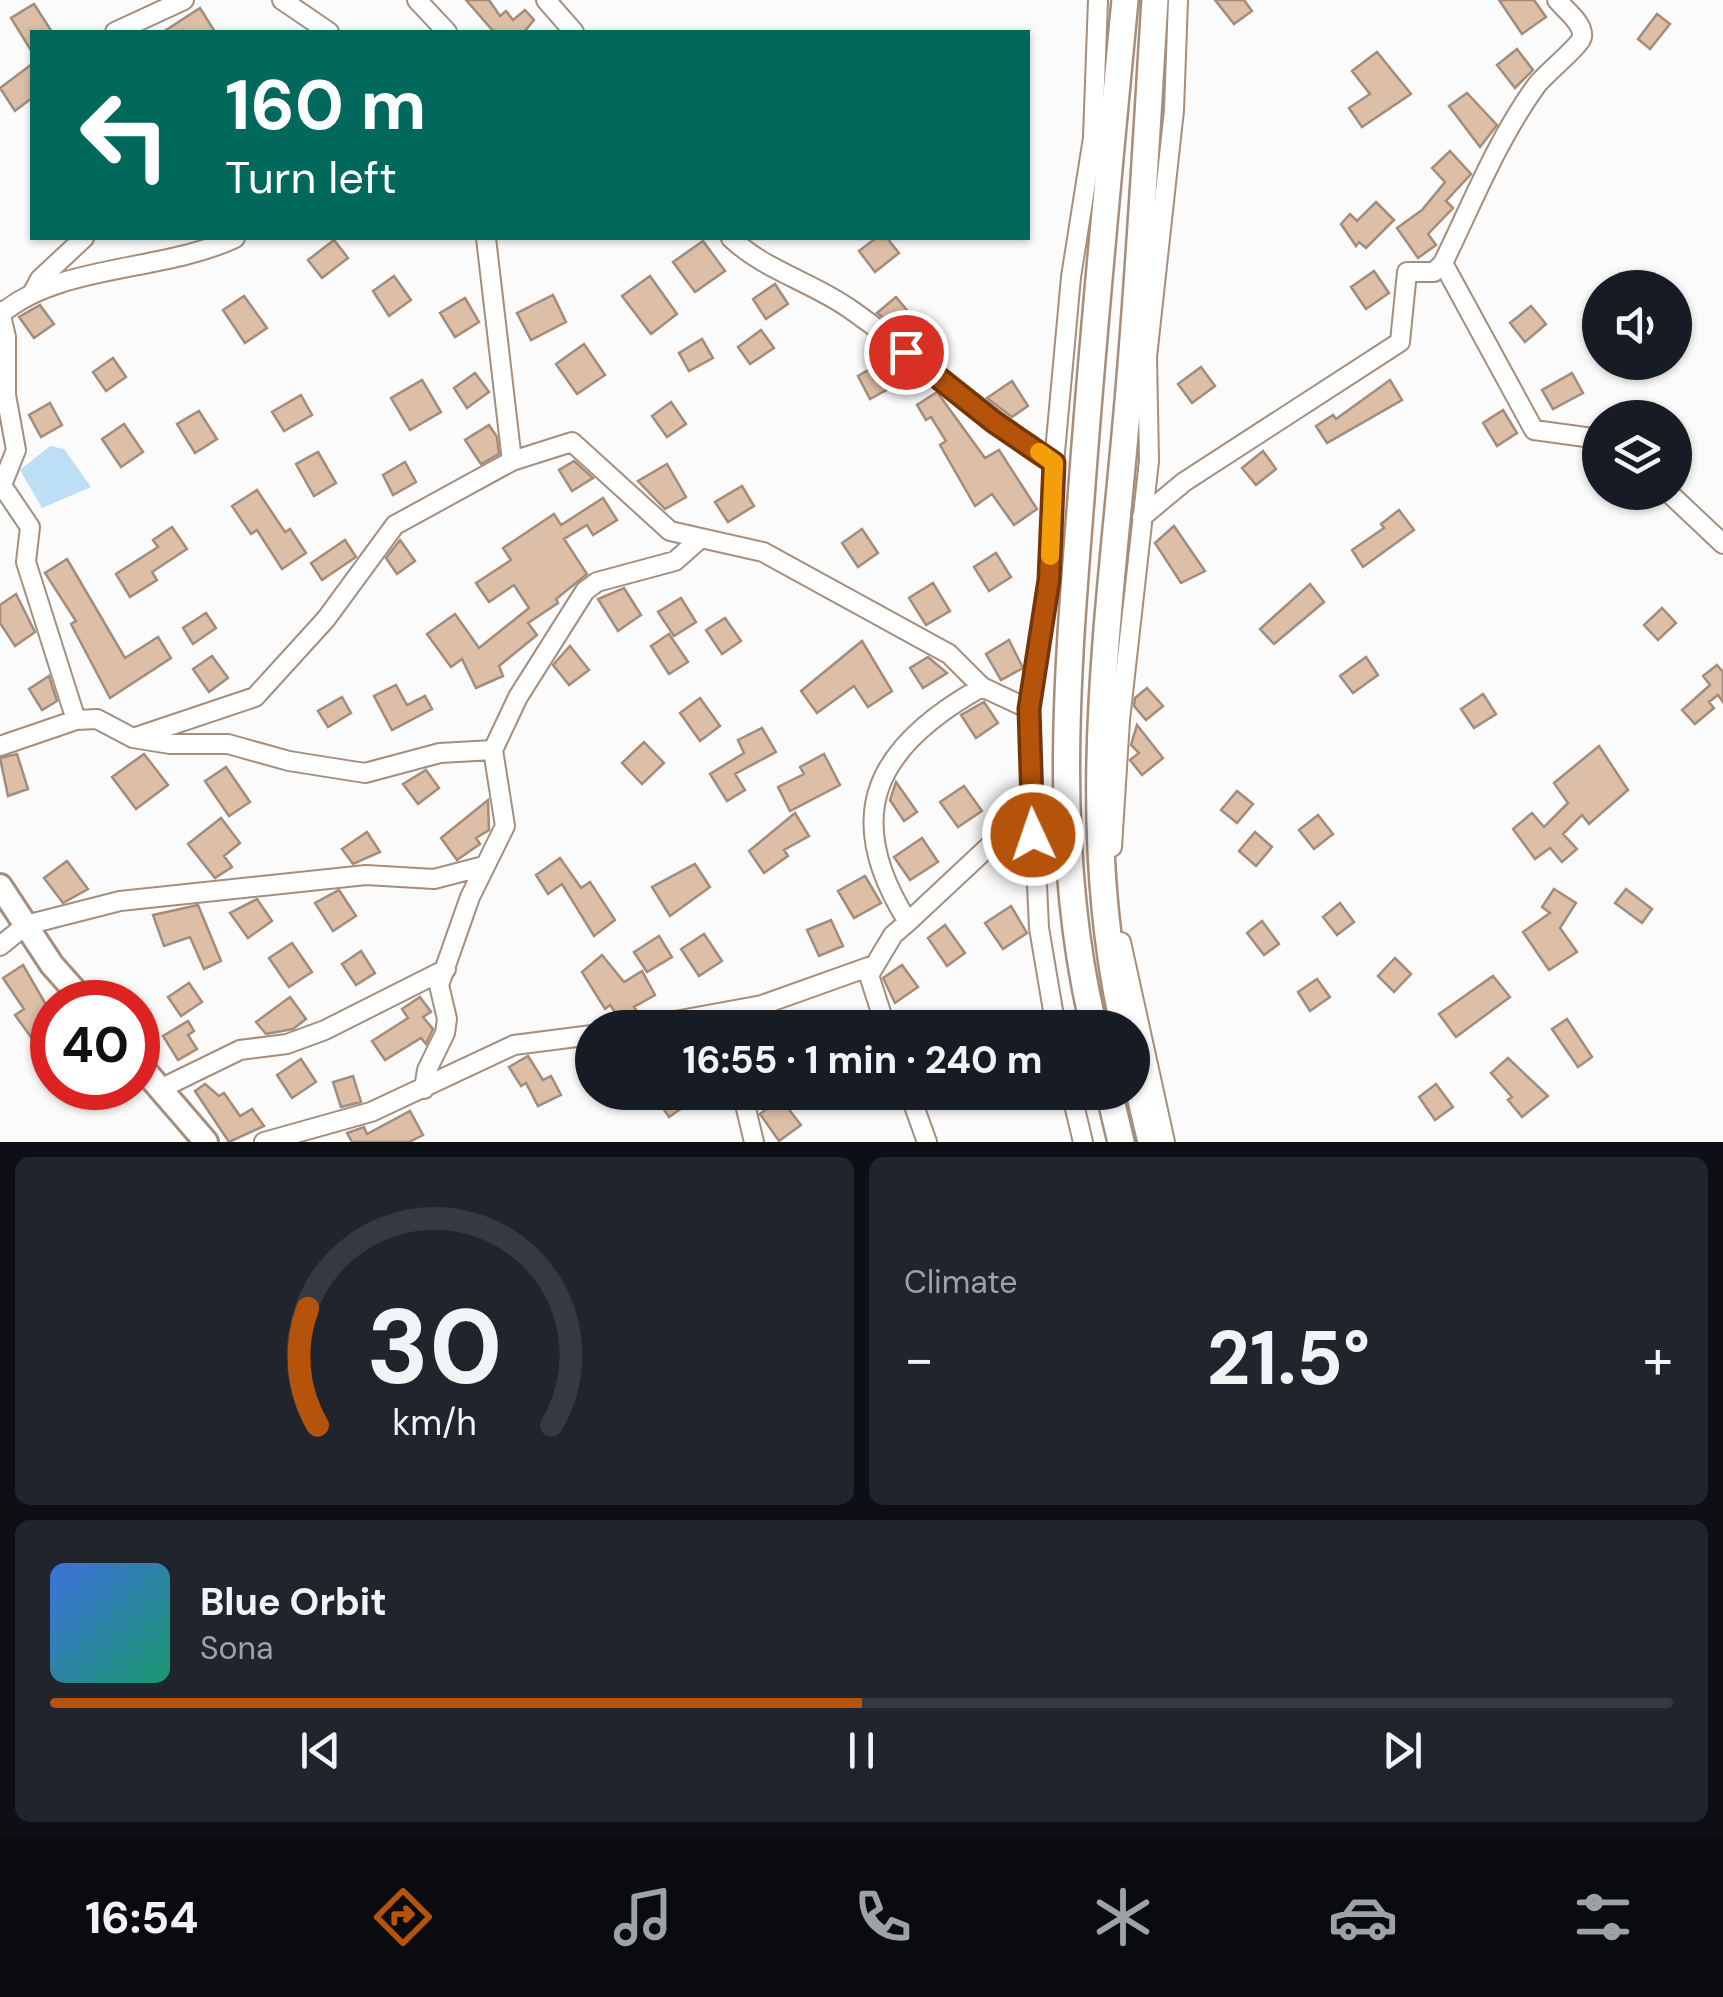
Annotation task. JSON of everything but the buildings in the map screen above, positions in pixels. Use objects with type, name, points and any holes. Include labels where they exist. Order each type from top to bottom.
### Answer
[{"type":"highway","points":[[1091,1010],[1067,862],[1068,735],[1091,366],[1125,0]]},
{"type":"highway","points":[[1121,1010],[1098,859],[1098,735],[1129,398],[1156,0]]},
{"type":"highway","points":[[1113,1110],[1121,1142]]},
{"type":"highway","points":[[1143,1110],[1151,1142]]},
{"type":"main road","points":[[0,886],[68,980]]},
{"type":"main road","points":[[160,1089],[206,1142]]},
{"type":"street","points":[[119,30],[184,0]]},
{"type":"street","points":[[282,0],[327,30]]},
{"type":"street","points":[[416,0],[445,30]]},
{"type":"street","points":[[546,0],[572,30]]},
{"type":"street","points":[[1053,1010],[1040,928],[1029,709],[1049,580],[1054,463],[1071,278],[1094,138],[1098,0]]},
{"type":"street","points":[[1165,1142],[1122,949],[1112,845],[1120,720],[1149,461],[1148,356],[1174,110],[1178,0]]},
{"type":"street","points":[[1142,517],[1184,482],[1400,342],[1407,272],[1424,275],[1443,263],[1510,125],[1538,83],[1582,42],[1583,32],[1576,19],[1557,0]]},
{"type":"street","points":[[33,292],[40,278],[82,240]]},
{"type":"street","points":[[76,720],[26,562],[30,527],[2,489],[16,450],[6,395],[6,338],[0,313],[60,281],[99,276],[214,248],[231,240]]},
{"type":"street","points":[[486,240],[512,461]]},
{"type":"street","points":[[734,240],[769,266],[846,306],[994,422],[1054,463]]},
{"type":"street","points":[[1443,263],[1534,430],[1582,437]]},
{"type":"street","points":[[134,738],[254,697],[326,619],[395,525],[512,461],[572,442],[670,532],[763,552],[949,654],[982,688],[1029,709]]},
{"type":"street","points":[[1687,510],[1723,544]]},
{"type":"street","points":[[424,1089],[427,1070],[445,1033],[447,1019],[440,1006],[440,985],[484,866],[505,826],[493,750],[518,696],[585,591],[597,582],[675,560],[702,538]]},
{"type":"street","points":[[908,922],[894,899],[875,832],[883,769],[934,717],[982,688]]},
{"type":"street","points":[[0,746],[76,720],[97,719],[134,738],[170,744],[228,744],[288,761],[366,773],[440,753],[493,750]]},
{"type":"street","points":[[880,1010],[869,975],[874,964],[908,922],[1031,807]]},
{"type":"street","points":[[0,946],[26,925],[120,900],[366,874],[434,879],[484,866]]},
{"type":"street","points":[[759,1010],[874,964]]},
{"type":"street","points":[[160,1089],[240,1050],[287,1044],[325,1030],[446,968]]},
{"type":"street","points":[[264,1142],[371,1112],[514,1046],[575,1037]]},
{"type":"street","points":[[746,1110],[754,1142]]},
{"type":"street","points":[[915,1110],[926,1142]]},
{"type":"street","points":[[1076,1110],[1084,1142]]},
{"type":"water","points":[[50,446],[64,449],[91,487],[42,508],[20,470]]},
{"type":"slow traffic","points":[[1039,452],[1054,463],[1050,556]]},
{"type":"route","points":[[906,352],[994,422],[1054,463],[1049,580],[1029,709],[1033,835]]}]
